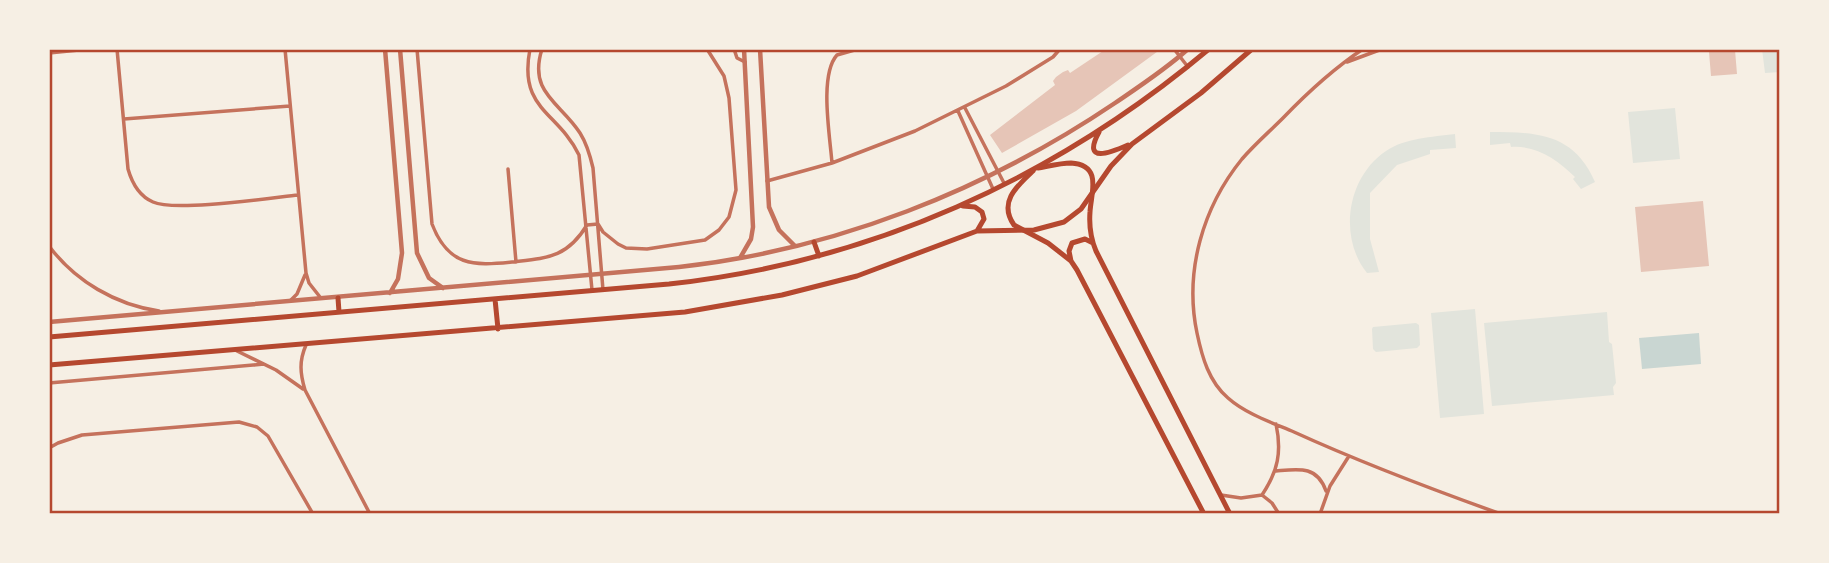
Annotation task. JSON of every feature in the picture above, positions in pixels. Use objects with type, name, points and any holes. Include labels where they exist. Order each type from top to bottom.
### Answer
[{"type":"main road","points":[[49,337],[727,277],[819,256],[962,206],[1005,185],[1100,130],[1209,49]]},
{"type":"main road","points":[[49,365],[685,312],[759,300],[873,271],[976,231],[1045,229],[1064,222],[1081,209],[1111,166],[1132,144],[1201,93],[1252,49]]},
{"type":"main road","points":[[1100,130],[1093,144],[1094,150],[1099,154],[1106,155],[1132,144]]},
{"type":"main road","points":[[1204,514],[1084,281],[1071,261],[1048,243],[1014,225],[1011,220],[1008,201],[1013,190],[1035,169],[1068,163],[1080,165],[1093,180],[1094,192],[1090,212],[1093,243],[1230,514]]},
{"type":"main road","points":[[962,206],[975,207],[982,212],[984,219],[976,231]]},
{"type":"main road","points":[[1071,261],[1069,251],[1073,243],[1085,239],[1093,243]]},
{"type":"main road","points":[[814,242],[819,256]]},
{"type":"main road","points":[[338,298],[339,312]]},
{"type":"main road","points":[[495,299],[498,329]]},
{"type":"street","points":[[49,53],[89,49]]},
{"type":"street","points":[[117,49],[131,180],[136,189],[153,203],[175,206],[298,195]]},
{"type":"street","points":[[285,49],[306,273],[309,283],[322,300]]},
{"type":"street","points":[[384,49],[402,253],[398,279],[390,293]]},
{"type":"street","points":[[400,49],[416,253],[429,278],[444,288]]},
{"type":"street","points":[[417,49],[432,224],[445,248],[468,263],[486,265],[547,258],[563,252],[576,241],[586,225]]},
{"type":"street","points":[[530,49],[527,75],[530,90],[548,117],[571,140],[579,155],[592,290]]},
{"type":"street","points":[[542,49],[539,65],[542,88],[548,99],[579,131],[589,149],[593,168],[603,290]]},
{"type":"street","points":[[598,224],[603,232],[626,248],[647,248],[705,240],[719,230],[729,217],[736,190],[729,98],[723,76],[707,49]]},
{"type":"street","points":[[734,49],[737,58],[744,62]]},
{"type":"street","points":[[739,258],[751,239],[753,227],[744,49]]},
{"type":"street","points":[[760,49],[769,207],[773,221],[786,239],[796,247]]},
{"type":"street","points":[[832,163],[829,69],[837,55],[858,49]]},
{"type":"street","points":[[766,181],[832,163],[891,141],[965,108],[1053,57],[1060,49]]},
{"type":"street","points":[[1174,49],[1188,66]]},
{"type":"street","points":[[49,314],[52,322],[322,300],[601,274],[739,258],[796,247],[909,211],[998,171],[1079,127],[1180,57],[1187,49]]},
{"type":"street","points":[[1363,49],[1306,93],[1234,170],[1209,212],[1197,254],[1193,282],[1193,311],[1207,368],[1220,390],[1229,399],[1276,424],[1349,456],[1501,514]]},
{"type":"street","points":[[1342,63],[1382,49]]},
{"type":"street","points":[[123,119],[290,106]]},
{"type":"street","points":[[965,108],[1005,185]]},
{"type":"street","points":[[958,111],[994,190]]},
{"type":"street","points":[[981,159],[989,155]]},
{"type":"street","points":[[508,169],[516,261]]},
{"type":"street","points":[[586,225],[598,224]]},
{"type":"street","points":[[49,246],[77,275],[106,294],[138,306],[172,312]]},
{"type":"street","points":[[289,302],[303,284],[306,273]]},
{"type":"street","points":[[307,344],[300,362],[300,374],[305,390],[369,514]]},
{"type":"street","points":[[235,350],[264,364],[305,390]]},
{"type":"street","points":[[49,383],[264,364]]},
{"type":"street","points":[[49,448],[82,435],[239,422],[257,427],[268,436],[313,514]]},
{"type":"street","points":[[1262,495],[1276,471],[1280,445],[1276,424]]},
{"type":"street","points":[[1320,514],[1326,493],[1349,456]]},
{"type":"street","points":[[1276,471],[1301,468],[1312,471],[1321,480],[1326,493]]},
{"type":"street","points":[[1220,495],[1241,498],[1262,495],[1272,503],[1279,514]]},
{"type":"shaded area","points":[[1762,49],[1780,49],[1780,72],[1765,73]]},
{"type":"shaded area","points":[[1675,108],[1680,159],[1633,163],[1628,112]]},
{"type":"shaded area","points":[[1490,132],[1538,135],[1565,145],[1586,166],[1595,182],[1581,189],[1573,179],[1575,177],[1546,154],[1529,148],[1511,147],[1510,143],[1490,145]]},
{"type":"shaded area","points":[[1455,134],[1456,148],[1430,150],[1430,154],[1397,165],[1370,193],[1370,239],[1379,272],[1367,273],[1352,242],[1350,225],[1351,208],[1362,176],[1373,162],[1393,147],[1419,139]]},
{"type":"shaded area","points":[[1475,309],[1484,414],[1440,418],[1431,313]]},
{"type":"shaded area","points":[[1607,312],[1616,383],[1613,387],[1614,395],[1492,406],[1484,323]]},
{"type":"shaded area","points":[[1416,323],[1419,325],[1420,345],[1417,348],[1376,352],[1373,349],[1373,327]]},
{"type":"shaded area","points":[[1699,333],[1701,364],[1642,369],[1639,338]]},
{"type":"building","points":[[1106,49],[1161,49],[1076,111],[1002,153],[990,135],[1055,85],[1053,81],[1056,77],[1068,70],[1070,73]]},
{"type":"building","points":[[1735,50],[1737,74],[1711,76],[1709,52]]},
{"type":"building","points":[[1703,201],[1709,266],[1641,272],[1635,207]]}]
